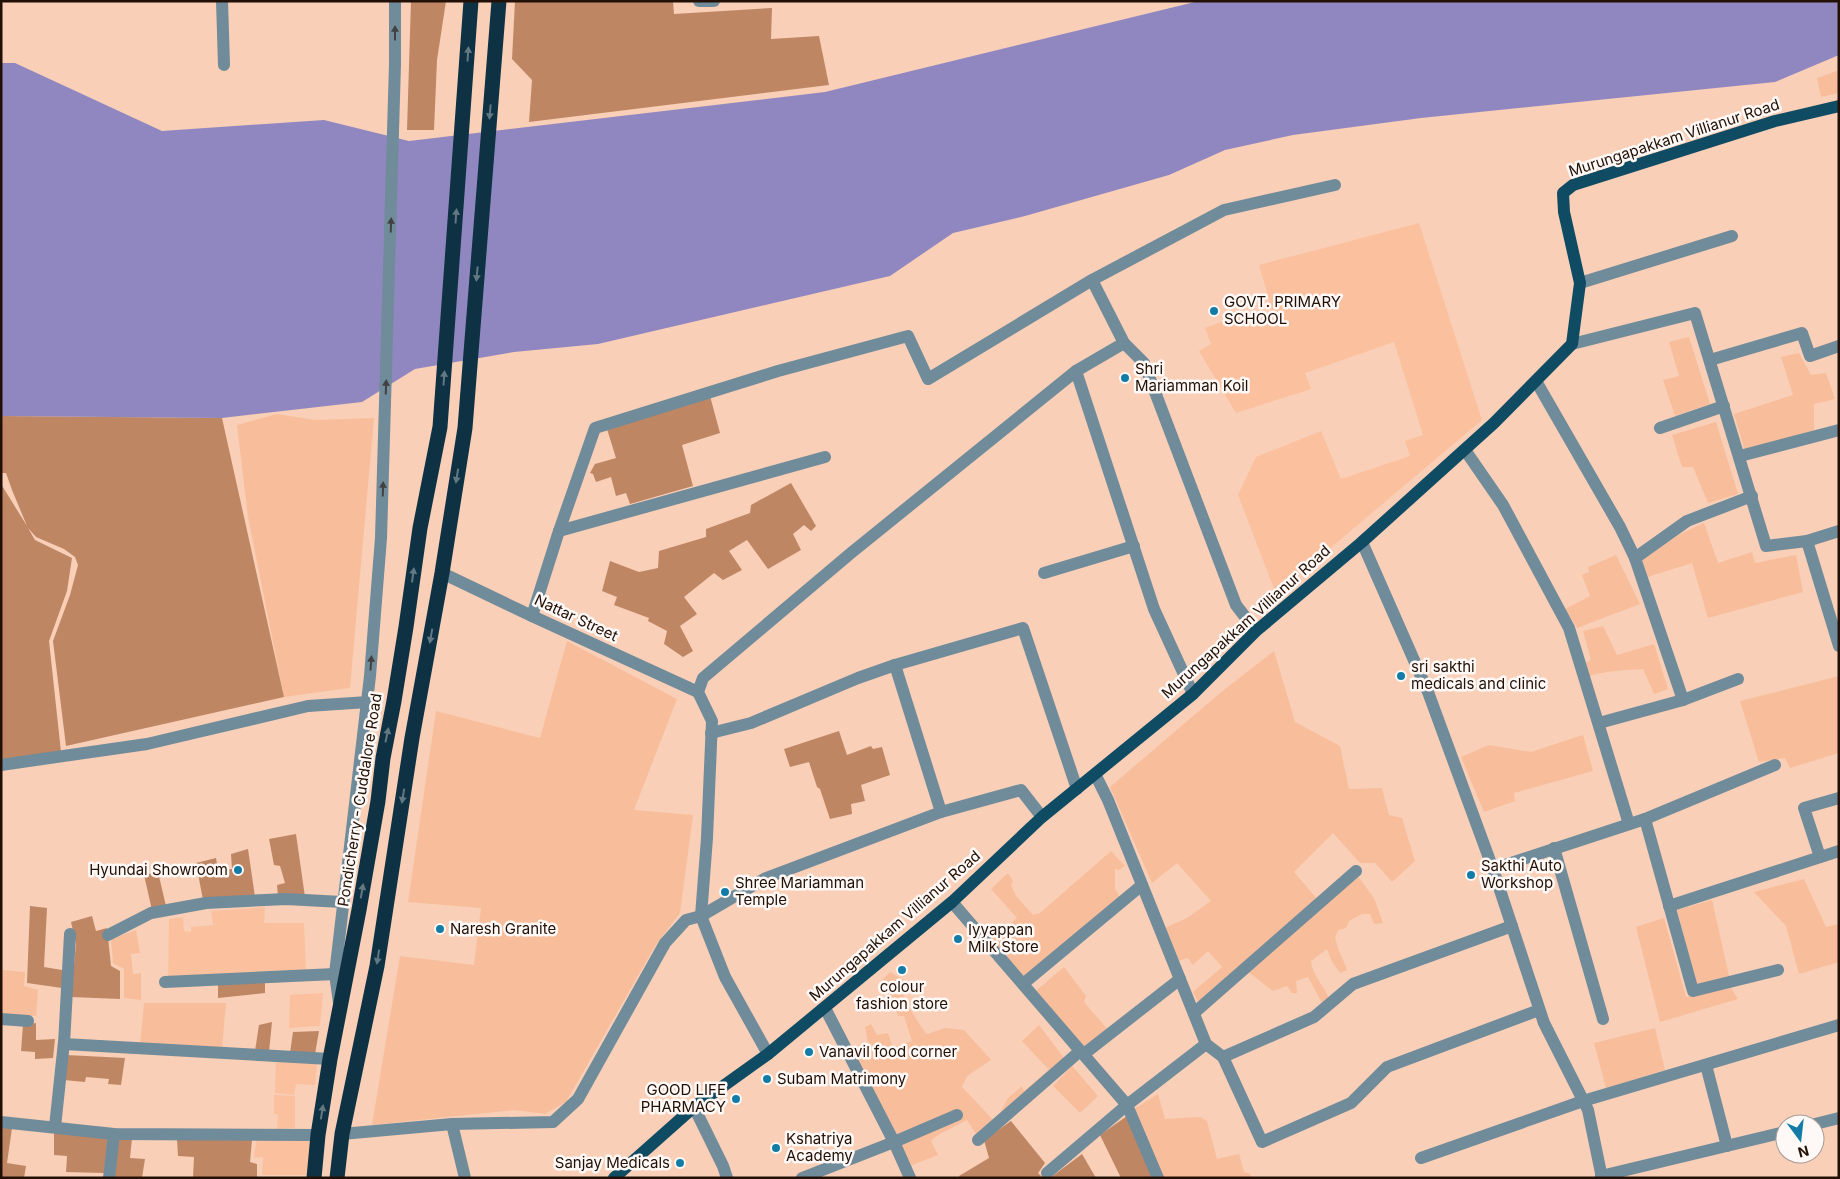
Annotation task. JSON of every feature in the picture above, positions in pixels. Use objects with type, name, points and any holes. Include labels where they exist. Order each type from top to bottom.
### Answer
[{"type":"highway","name":"Pondicherry - Cuddalore Road","points":[[314,1178],[318,1135],[330,1059],[345,987],[378,801],[383,758],[406,627],[420,528],[440,427],[471,1]]},
{"type":"highway","points":[[337,1178],[342,1134],[377,966],[412,738],[442,573],[465,428],[499,1]]},
{"type":"main road","name":"Murungapakkam Villianur Road","points":[[614,1178],[694,1107],[768,1054],[952,902],[1042,817],[1193,694],[1256,631],[1362,542],[1465,450],[1572,344],[1580,283],[1564,212],[1564,193],[1573,185],[1775,121],[1839,106]]},
{"type":"street","points":[[222,1],[224,65]]},
{"type":"street","points":[[339,1009],[335,974],[342,902],[368,702],[381,538],[395,64],[395,1]]},
{"type":"street","points":[[699,1],[714,1]]},
{"type":"street","points":[[532,616],[595,428],[778,371],[908,336],[928,379],[1092,280],[1224,210],[1334,185]]},
{"type":"street","points":[[1580,283],[1732,236]]},
{"type":"street","points":[[1092,280],[1124,343],[1144,362],[1236,605],[1256,631]]},
{"type":"street","points":[[1572,344],[1695,314],[1766,546],[1807,541],[1839,531]]},
{"type":"street","points":[[1710,360],[1802,333],[1810,356],[1839,346]]},
{"type":"street","points":[[768,1054],[725,977],[701,916],[707,838],[712,721],[698,692],[703,678],[851,553],[1076,371],[1124,343]]},
{"type":"street","points":[[1076,371],[1154,608],[1193,694]]},
{"type":"street","points":[[1536,381],[1620,527],[1635,558],[1683,700]]},
{"type":"street","points":[[1660,428],[1724,406]]},
{"type":"street","points":[[1740,456],[1839,430]]},
{"type":"street","points":[[1465,450],[1503,505],[1569,628],[1629,824]]},
{"type":"street","points":[[559,531],[824,457]]},
{"type":"street","points":[[1635,558],[1687,521],[1752,496]]},
{"type":"street","points":[[1807,541],[1839,646]]},
{"type":"street","points":[[1362,542],[1428,692],[1493,869],[1544,1023],[1588,1110],[1601,1177],[1775,1134]]},
{"type":"street","points":[[1044,574],[1134,546]]},
{"type":"street","name":"Nattar Street","points":[[442,573],[698,692]]},
{"type":"street","points":[[711,733],[751,723],[858,678],[896,665],[1023,628],[1077,789]]},
{"type":"street","points":[[896,665],[941,812]]},
{"type":"street","points":[[1599,723],[1683,700],[1738,679]]},
{"type":"street","points":[[1,765],[147,744],[308,706],[368,702]]},
{"type":"street","points":[[1493,869],[1645,819],[1776,765]]},
{"type":"street","points":[[1095,774],[1108,800],[1206,1044],[1224,1058],[1262,1142],[1351,1104],[1387,1067],[1539,1010]]},
{"type":"street","points":[[342,1134],[452,1124],[553,1122],[578,1099],[665,943],[686,920],[701,916],[766,878],[941,812],[1021,790],[1042,817]]},
{"type":"street","points":[[1820,857],[1804,808],[1839,798]]},
{"type":"street","points":[[1645,819],[1693,991],[1778,970]]},
{"type":"street","points":[[1554,848],[1603,1019]]},
{"type":"street","points":[[1669,906],[1839,851]]},
{"type":"street","points":[[1194,1013],[1356,871]]},
{"type":"street","points":[[1023,984],[1142,885]]},
{"type":"street","points":[[108,934],[152,913],[206,903],[286,899],[342,902]]},
{"type":"street","points":[[952,902],[1127,1105],[1158,1178]]},
{"type":"street","points":[[1224,1058],[1314,1018],[1353,984],[1512,926]]},
{"type":"street","points":[[55,1127],[64,1043],[70,934]]},
{"type":"street","points":[[165,982],[335,974]]},
{"type":"street","points":[[978,1140],[1082,1052],[1180,979]]},
{"type":"street","points":[[825,1008],[894,1142],[910,1178]]},
{"type":"street","points":[[1,1019],[28,1021]]},
{"type":"street","points":[[1421,1158],[1583,1101],[1839,1025]]},
{"type":"street","points":[[64,1043],[330,1059]]},
{"type":"street","points":[[1047,1173],[1127,1105],[1206,1044]]},
{"type":"street","points":[[1706,1065],[1727,1146]]},
{"type":"street","points":[[694,1107],[723,1166],[726,1178]]},
{"type":"street","points":[[802,1178],[957,1115]]},
{"type":"street","points":[[1825,1122],[1839,1118]]},
{"type":"street","points":[[1,1122],[114,1134],[318,1135]]},
{"type":"street","points":[[452,1124],[465,1178]]},
{"type":"street","points":[[109,1178],[114,1134]]},
{"type":"shaded area","points":[[411,1],[446,1],[437,60],[434,130],[407,130]]},
{"type":"shaded area","points":[[515,1],[673,1],[674,14],[772,8],[771,39],[819,36],[829,85],[529,122],[532,80],[512,59]]},
{"type":"shaded area","points":[[1199,1],[1839,1],[1839,55],[1775,82],[1421,118],[1293,135],[1225,150],[1169,175],[1025,216],[953,233],[890,276],[598,344],[514,352],[415,369],[362,402],[222,418],[1,416],[1,63],[15,63],[162,131],[324,120],[409,141],[825,92]]},
{"type":"shaded area","points":[[1839,70],[1839,93],[1821,97],[1817,78]]},
{"type":"shaded area","points":[[1419,223],[1482,420],[1276,594],[1238,495],[1256,457],[1321,431],[1341,479],[1410,456],[1405,441],[1423,435],[1394,342],[1305,373],[1311,389],[1236,413],[1199,351],[1211,344],[1205,328],[1244,313],[1257,326],[1275,320],[1259,265]]},
{"type":"shaded area","points":[[1689,337],[1710,404],[1675,416],[1663,380],[1679,376],[1669,342]]},
{"type":"shaded area","points":[[1799,353],[1811,375],[1826,373],[1835,399],[1814,404],[1814,430],[1745,451],[1734,414],[1793,395],[1781,357]]},
{"type":"shaded area","points":[[710,396],[720,433],[682,445],[693,486],[630,504],[626,493],[616,496],[611,477],[596,482],[593,474],[590,473],[595,464],[616,458],[607,429]]},
{"type":"shaded area","points":[[277,414],[315,420],[374,418],[350,688],[284,697],[248,517],[237,425]]},
{"type":"shaded area","points":[[1,416],[222,418],[284,697],[66,746],[53,641],[70,595],[78,565],[75,557],[64,549],[36,537],[28,528],[35,540],[72,558],[67,591],[49,641],[61,752],[1,762],[1,484],[27,526],[6,473],[1,473]]},
{"type":"shaded area","points":[[1716,422],[1738,494],[1708,503],[1693,467],[1682,467],[1672,435]]},
{"type":"shaded area","points":[[791,483],[816,526],[811,531],[804,525],[793,534],[801,550],[768,569],[747,540],[729,551],[742,570],[723,580],[714,573],[684,597],[697,614],[680,626],[693,651],[683,657],[664,644],[667,631],[648,621],[649,618],[614,605],[617,597],[602,591],[610,561],[639,572],[658,568],[659,551],[706,537],[706,529],[750,513],[751,505]]},
{"type":"shaded area","points":[[1704,523],[1718,563],[1752,552],[1755,563],[1796,555],[1803,592],[1708,618],[1692,563],[1648,577],[1642,559],[1682,533]]},
{"type":"shaded area","points":[[1616,555],[1640,604],[1577,628],[1565,609],[1590,596],[1582,575],[1589,572],[1588,567]]},
{"type":"shaded area","points":[[1603,626],[1617,655],[1654,644],[1668,689],[1654,694],[1643,669],[1589,676],[1585,663],[1591,660],[1583,631]]},
{"type":"shaded area","points":[[567,641],[677,699],[634,810],[693,815],[680,913],[655,946],[566,1102],[545,1114],[514,1110],[372,1125],[400,956],[474,965],[481,908],[408,902],[436,711],[540,738]]},
{"type":"shaded area","points":[[1274,651],[1295,722],[1340,746],[1349,789],[1382,788],[1389,815],[1402,818],[1415,861],[1392,882],[1375,863],[1360,863],[1333,833],[1294,872],[1319,901],[1200,1005],[1193,992],[1222,967],[1208,951],[1193,965],[1188,958],[1178,961],[1165,928],[1187,918],[1211,901],[1177,863],[1152,883],[1110,787],[1220,693]]},
{"type":"shaded area","points":[[1839,676],[1839,753],[1790,768],[1785,758],[1759,762],[1740,701]]},
{"type":"shaded area","points":[[839,731],[847,755],[871,746],[873,749],[882,747],[890,775],[861,785],[865,801],[851,804],[852,814],[830,819],[809,762],[790,767],[784,749]]},
{"type":"shaded area","points":[[1583,735],[1593,771],[1514,793],[1515,801],[1484,812],[1461,757],[1489,745],[1531,752]]},
{"type":"shaded area","points":[[296,834],[305,897],[278,896],[277,885],[285,883],[280,866],[274,865],[269,839]]},
{"type":"shaded area","points":[[248,849],[255,897],[203,900],[196,863],[216,858],[218,870],[232,869],[231,854]]},
{"type":"shaded area","points":[[1111,851],[1125,866],[1119,870],[1115,869],[1115,889],[1121,899],[1023,981],[989,941],[1017,918],[991,889],[1008,873],[1013,881],[1011,885],[1016,896],[1033,915],[1040,913]]},
{"type":"shaded area","points":[[158,872],[166,906],[152,910],[144,875]]},
{"type":"shaded area","points":[[1357,875],[1374,898],[1383,923],[1374,924],[1370,914],[1362,914],[1349,921],[1346,928],[1339,930],[1335,936],[1336,941],[1347,970],[1340,973],[1332,962],[1327,949],[1311,961],[1314,972],[1329,999],[1323,1005],[1308,977],[1296,981],[1297,993],[1292,993],[1287,986],[1273,991],[1247,971]]},
{"type":"shaded area","points":[[1804,879],[1826,927],[1839,924],[1839,962],[1799,974],[1786,926],[1754,892]]},
{"type":"shaded area","points":[[1712,900],[1729,976],[1697,985],[1677,910]]},
{"type":"shaded area","points":[[30,906],[47,908],[44,967],[62,970],[62,988],[27,983]]},
{"type":"shaded area","points":[[265,907],[264,923],[304,923],[306,970],[168,982],[169,919],[183,917],[184,931],[191,932],[191,927],[213,925],[211,911]]},
{"type":"shaded area","points":[[92,916],[96,931],[107,928],[111,966],[120,971],[120,999],[71,997],[76,944],[71,922]]},
{"type":"shaded area","points":[[1664,918],[1686,997],[1731,988],[1738,999],[1660,1022],[1636,927]]},
{"type":"shaded area","points":[[136,930],[140,953],[131,954],[133,974],[141,973],[141,1000],[124,998],[124,969],[113,963],[111,939]]},
{"type":"shaded area","points":[[1064,967],[1086,996],[1084,1002],[1109,1031],[1084,1053],[1032,994]]},
{"type":"shaded area","points":[[1,970],[25,972],[24,986],[38,990],[36,1016],[1,1014]]},
{"type":"shaded area","points":[[890,972],[904,980],[900,985],[904,997],[915,1018],[927,1034],[945,1028],[964,1030],[991,1060],[967,1076],[962,1087],[996,1123],[978,1137],[967,1120],[936,1136],[931,1141],[938,1155],[912,1165],[908,1171],[849,1050],[859,1045],[861,1050],[869,1048],[865,1027],[871,1024],[877,1035],[888,1033],[893,1048],[912,1041],[904,1016],[898,1016],[896,1010],[884,1010],[883,1006],[892,1002],[883,979]]},
{"type":"shaded area","points":[[265,982],[265,993],[218,998],[218,983]]},
{"type":"shaded area","points":[[323,993],[320,1026],[289,1028],[290,995]]},
{"type":"shaded area","points":[[144,1003],[226,1003],[222,1048],[140,1045]]},
{"type":"shaded area","points":[[272,1022],[269,1052],[255,1051],[259,1025]]},
{"type":"shaded area","points":[[36,1023],[36,1040],[55,1039],[53,1058],[35,1059],[35,1052],[21,1051],[23,1025]]},
{"type":"shaded area","points":[[1039,1025],[1063,1057],[1053,1073],[999,1115],[1008,1098],[1022,1086],[1024,1091],[1049,1070],[1022,1041]]},
{"type":"shaded area","points":[[1655,1028],[1665,1070],[1606,1088],[1594,1043]]},
{"type":"shaded area","points":[[319,1031],[315,1054],[290,1053],[293,1032]]},
{"type":"shaded area","points":[[66,1055],[125,1058],[121,1085],[108,1084],[109,1079],[86,1077],[85,1082],[64,1080]]},
{"type":"shaded area","points":[[276,1062],[317,1063],[315,1085],[296,1084],[294,1095],[275,1093]]},
{"type":"shaded area","points":[[1072,1066],[1098,1096],[1080,1113],[1053,1086]]},
{"type":"shaded area","points":[[1158,1094],[1165,1119],[1200,1117],[1207,1121],[1217,1159],[1239,1154],[1244,1172],[1250,1174],[1251,1178],[1161,1178],[1134,1109]]},
{"type":"shaded area","points":[[274,1095],[295,1096],[295,1128],[277,1129],[278,1114],[274,1114]]},
{"type":"shaded area","points":[[1127,1116],[1154,1178],[1121,1178],[1100,1135]]},
{"type":"shaded area","points":[[1011,1121],[1045,1163],[1038,1173],[1043,1178],[960,1178],[959,1176],[989,1158],[984,1140]]},
{"type":"shaded area","points":[[1,1127],[12,1128],[7,1163],[26,1166],[24,1178],[1,1178]]},
{"type":"shaded area","points":[[54,1133],[108,1138],[104,1173],[66,1172],[67,1156],[54,1155]]},
{"type":"shaded area","points":[[118,1137],[132,1138],[130,1158],[145,1159],[142,1178],[113,1178]]},
{"type":"shaded area","points":[[177,1139],[252,1140],[250,1162],[257,1164],[257,1178],[193,1178],[194,1157],[178,1156]]},
{"type":"shaded area","points":[[256,1140],[312,1140],[308,1175],[262,1175],[263,1157],[254,1158]]},
{"type":"shaded area","points":[[1082,1154],[1096,1178],[1050,1178]]},
{"type":"place","name":"GOVT. PRIMARY SCHOOL","points":[[1214,311]]},
{"type":"place","name":"Shri Mariamman Koil","points":[[1125,378]]},
{"type":"place","name":"sri sakthi medicals and clinic","points":[[1401,676]]},
{"type":"place","name":"Hyundai Showroom","points":[[238,870]]},
{"type":"place","name":"Sakthi Auto Workshop","points":[[1471,875]]},
{"type":"place","name":"Shree Mariamman Temple","points":[[725,892]]},
{"type":"place","name":"Naresh Granite","points":[[440,929]]},
{"type":"place","name":"Iyyappan Milk Store","points":[[958,939]]},
{"type":"place","name":"colour fashion store","points":[[902,970]]},
{"type":"place","name":"Vanavil food corner","points":[[809,1052]]},
{"type":"place","name":"Subam Matrimony","points":[[767,1079]]},
{"type":"place","name":"GOOD LIFE PHARMACY","points":[[736,1099]]},
{"type":"place","name":"Kshatriya Academy","points":[[776,1148]]},
{"type":"place","name":"Sanjay Medicals","points":[[680,1163]]}]
